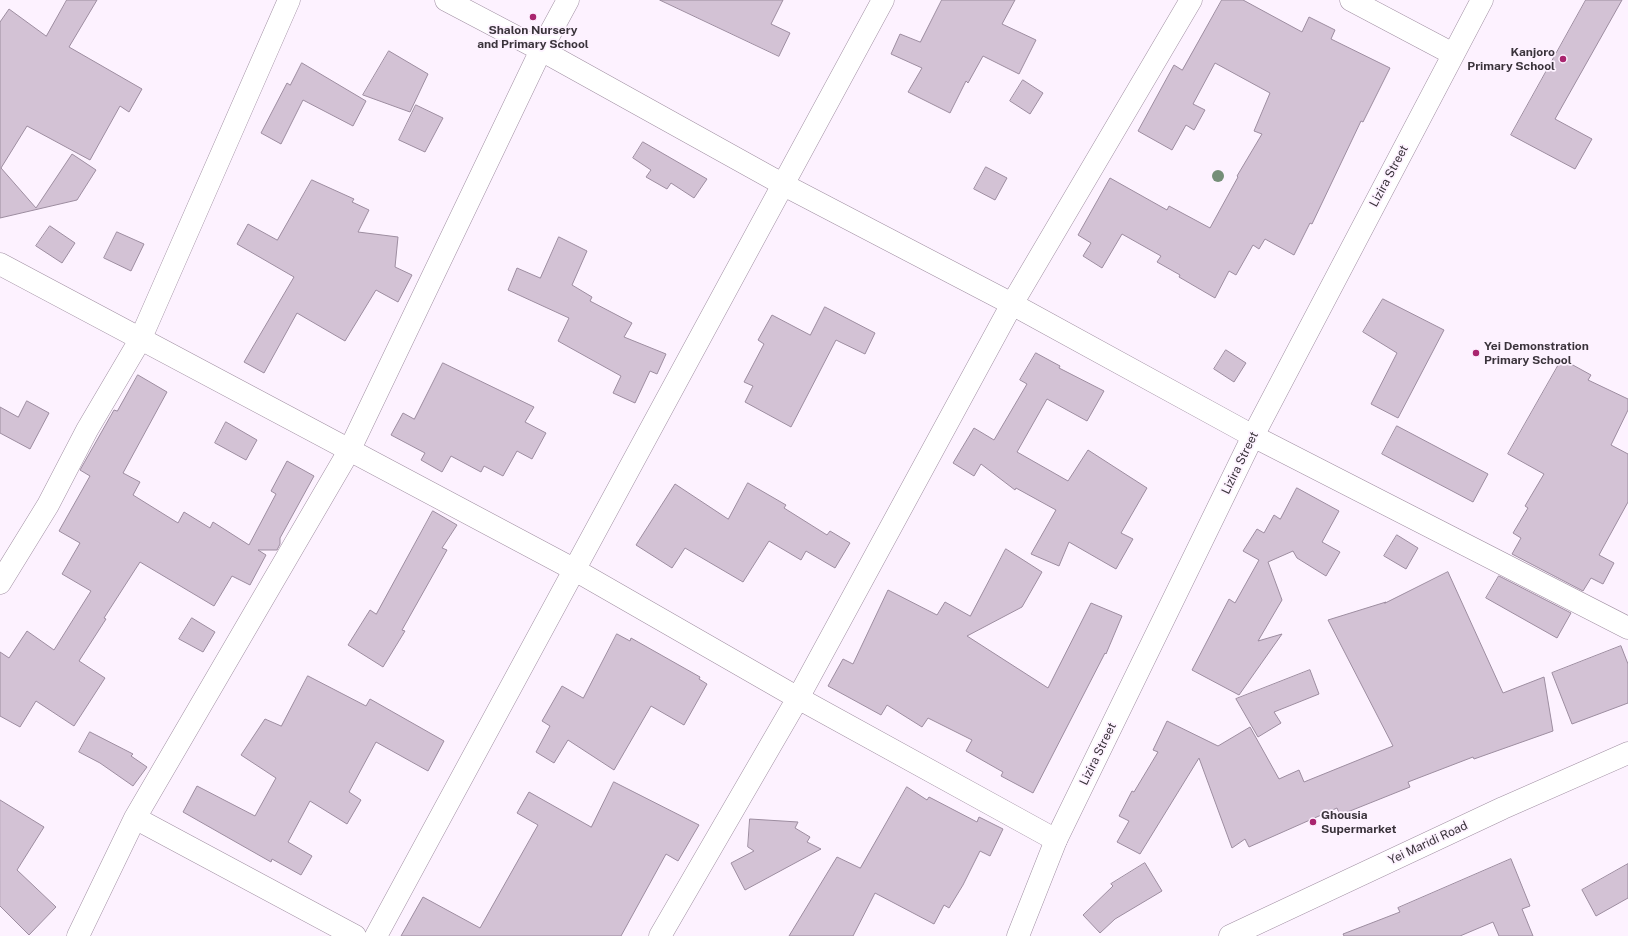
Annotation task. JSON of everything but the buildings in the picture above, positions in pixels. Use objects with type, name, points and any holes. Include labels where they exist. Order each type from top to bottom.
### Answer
[{"type":"street","points":[[0,583],[48,505],[87,430],[140,340],[289,0]]},
{"type":"street","points":[[446,0],[541,50],[784,185],[1012,304],[1253,436],[1628,628]]},
{"type":"street","points":[[78,936],[135,818],[349,451],[541,50],[568,0]]},
{"type":"street","points":[[376,936],[883,0]]},
{"type":"street","points":[[660,936],[798,698],[1012,304],[1191,0]]},
{"type":"street","points":[[1351,0],[1453,54]]},
{"type":"street","name":"Lizira Street","points":[[1018,936],[1056,840],[1253,436],[1482,0]]},
{"type":"street","points":[[0,264],[140,340],[575,570],[798,698],[1056,840]]},
{"type":"street","name":"Yei Maridi Road","points":[[1230,936],[1502,808],[1628,753]]},
{"type":"street","points":[[135,818],[355,936]]},
{"type":"place","name":"Shalon Nursery and Primary School","points":[[533,17]]},
{"type":"place","name":"Kanjoro Primary School","points":[[1563,59]]},
{"type":"place","name":"Yei Demonstration Primary School","points":[[1476,353]]},
{"type":"place","name":"Ghousia Supermarket","points":[[1313,822]]}]
